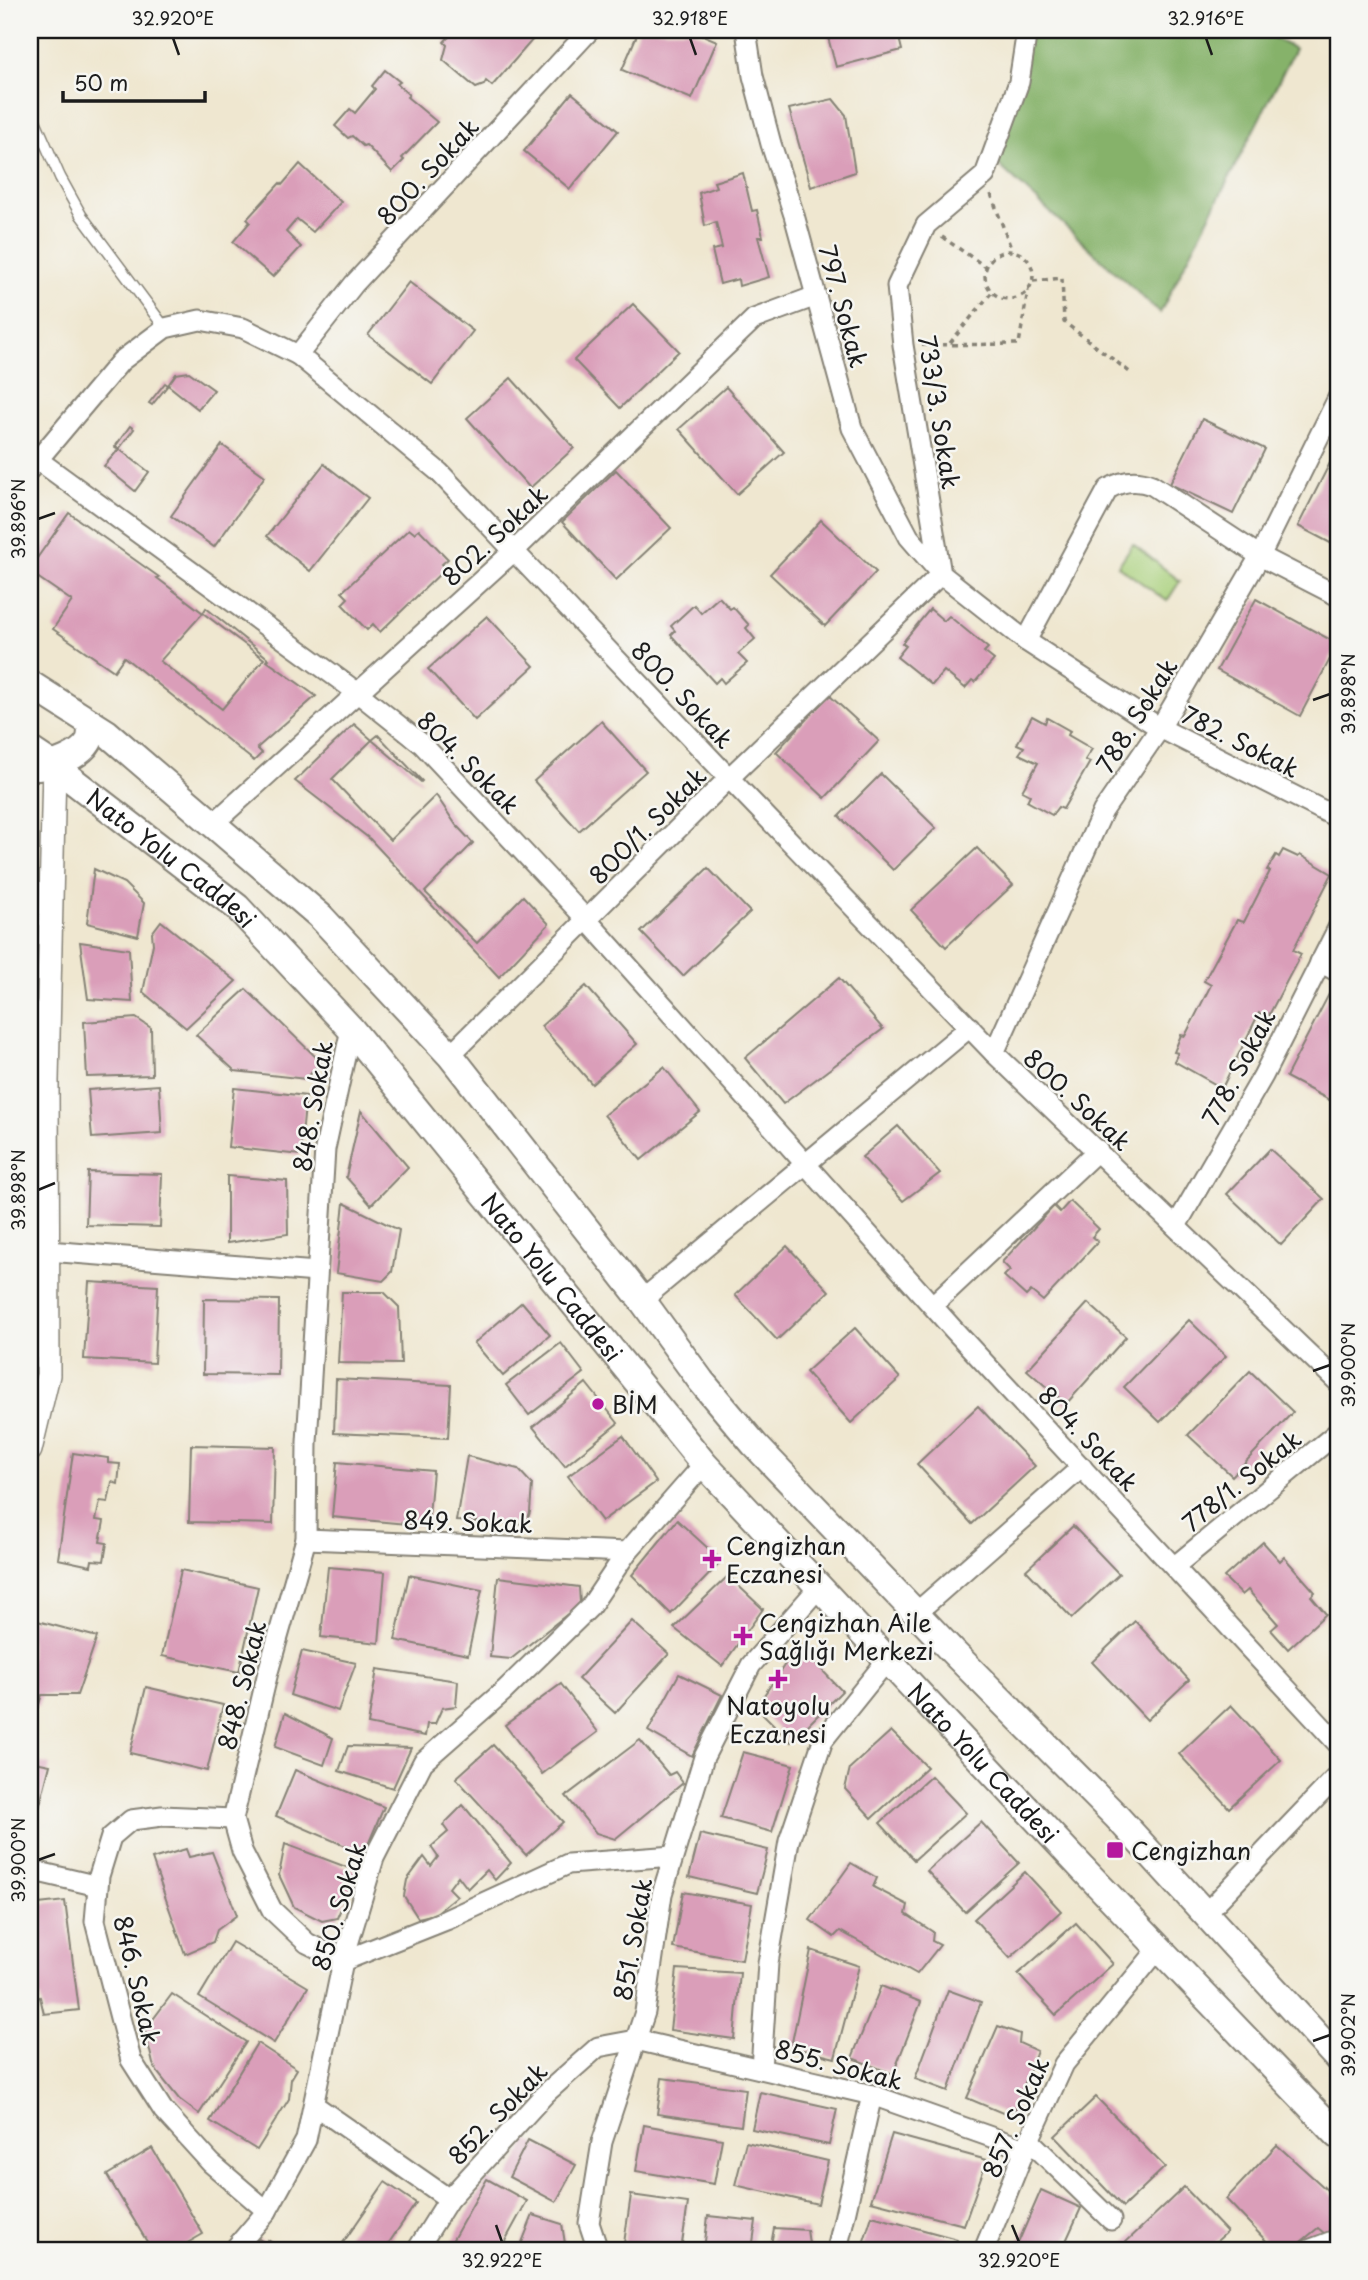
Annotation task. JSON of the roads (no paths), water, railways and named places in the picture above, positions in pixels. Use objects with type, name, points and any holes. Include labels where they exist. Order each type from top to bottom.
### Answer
[{"type":"main road","points":[[30,684],[107,733],[320,915],[450,1055],[642,1300],[701,1381],[754,1444],[1116,1816],[1338,2059]]},
{"type":"main road","points":[[42,767],[76,753],[89,741],[91,723]]},
{"type":"main road","name":"Nato Yolu Caddesi","points":[[30,750],[42,767],[237,907],[351,1029],[704,1464],[1338,2135]]},
{"type":"street","name":"800. Sokak","points":[[590,30],[354,284],[298,355],[439,472],[995,1053],[1338,1382]]},
{"type":"street","name":"797. Sokak","points":[[746,30],[771,144],[794,215],[852,428],[909,537],[941,574]]},
{"type":"street","name":"733/3. Sokak","points":[[941,574],[903,345],[897,286],[926,225],[985,175],[1018,82],[1027,30]]},
{"type":"street","name":"802. Sokak","points":[[213,824],[515,550],[754,319],[816,296]]},
{"type":"street","points":[[34,464],[121,361],[165,328],[200,320],[243,328],[298,355]]},
{"type":"street","name":"788. Sokak","points":[[995,1053],[1103,811],[1160,728],[1260,556],[1335,404]]},
{"type":"street","name":"804. Sokak","points":[[34,464],[358,693],[422,744],[587,920],[933,1305],[1338,1744]]},
{"type":"street","points":[[1026,641],[1108,489],[1121,482],[1136,481],[1153,485],[1260,556],[1338,596]]},
{"type":"street","points":[[941,574],[1026,641],[1160,728]]},
{"type":"street","name":"800/1. Sokak","points":[[450,1055],[729,778],[941,574]]},
{"type":"street","name":"782. Sokak","points":[[1160,728],[1338,818]]},
{"type":"street","points":[[30,1450],[48,1375],[42,767]]},
{"type":"street","name":"778. Sokak","points":[[1176,1226],[1263,1076],[1338,928]]},
{"type":"street","points":[[1321,962],[1338,972]]},
{"type":"street","points":[[642,1300],[970,1027]]},
{"type":"street","name":"848. Sokak","points":[[343,1961],[307,1943],[272,1910],[242,1852],[233,1819],[268,1672],[306,1539],[307,1443],[325,1149],[351,1029]]},
{"type":"street","points":[[933,1305],[1098,1150]]},
{"type":"street","points":[[48,1251],[317,1272]]},
{"type":"street","name":"778/1. Sokak","points":[[1175,1566],[1338,1432]]},
{"type":"street","name":"850. Sokak","points":[[234,2250],[267,2211],[306,2140],[343,1961],[374,1858],[423,1762],[505,1690],[590,1608],[627,1552],[704,1464]]},
{"type":"street","points":[[916,1613],[1082,1467]]},
{"type":"street","name":"849. Sokak","points":[[306,1539],[627,1552]]},
{"type":"street","name":"851. Sokak","points":[[598,2250],[589,2223],[602,2142],[645,2012],[662,1894],[704,1756],[751,1665],[820,1586]]},
{"type":"street","points":[[761,2069],[768,1964],[789,1841],[823,1740],[888,1659]]},
{"type":"street","points":[[1205,1914],[1338,1775]]},
{"type":"street","name":"846. Sokak","points":[[233,1819],[162,1816],[131,1820],[111,1837],[98,1886],[95,1921],[131,2060],[171,2119],[211,2163],[267,2211]]},
{"type":"street","points":[[343,1961],[446,1920],[568,1864],[673,1856]]},
{"type":"street","points":[[30,1870],[98,1886]]},
{"type":"street","name":"857. Sokak","points":[[984,2250],[1027,2144],[1064,2064],[1159,1948]]},
{"type":"street","name":"855. Sokak","points":[[636,2040],[872,2095],[1027,2144]]},
{"type":"street","name":"852. Sokak","points":[[417,2250],[449,2199],[545,2094],[598,2047],[636,2040]]},
{"type":"street","points":[[837,2250],[872,2095]]},
{"type":"street","points":[[314,2105],[449,2199]]},
{"type":"street","points":[[1027,2144],[1111,2221]]},
{"type":"street","points":[[1309,2250],[1338,2239]]},
{"type":"lane","points":[[30,109],[80,215],[165,328]]},
{"type":"place","name":"BİM","points":[[598,1404]]},
{"type":"place","name":"Cengizhan Eczanesi","points":[[712,1559]]},
{"type":"place","name":"Cengizhan Aile Sağlığı Merkezi","points":[[743,1636]]},
{"type":"place","name":"Natoyolu Eczanesi","points":[[778,1679]]},
{"type":"place","name":"Cengizhan","points":[[1115,1850]]}]
